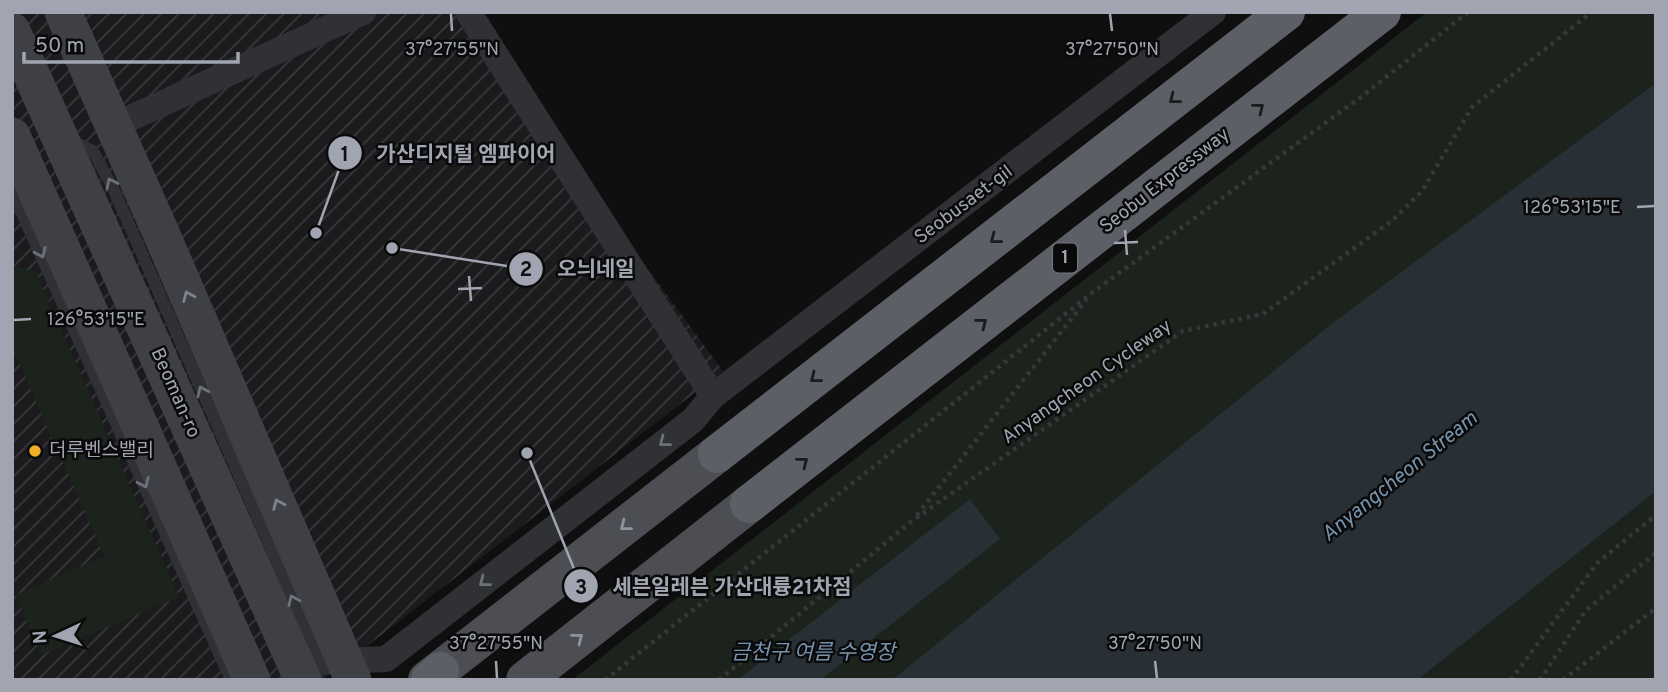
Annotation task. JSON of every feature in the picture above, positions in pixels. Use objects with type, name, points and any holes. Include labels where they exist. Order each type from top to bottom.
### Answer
[{"type":"highway","points":[[717,454],[1286,12]]},
{"type":"highway","name":"Seobu Expressway","points":[[749,504],[1382,12]]},
{"type":"main road","points":[[63,12],[353,680]]},
{"type":"main road","name":"Beoman-ro","points":[[12,31],[312,671]]},
{"type":"main road","points":[[113,126],[16,167],[75,274],[252,680]]},
{"type":"main road","points":[[432,677],[717,454]]},
{"type":"main road","name":"1","points":[[525,680],[749,504]]},
{"type":"street","points":[[113,126],[363,12]]},
{"type":"street","points":[[468,12],[713,396]]},
{"type":"street","name":"Seobusaet-gil","points":[[292,680],[312,671],[386,659],[693,420],[713,396],[1213,12]]},
{"type":"lane","points":[[77,143],[93,151],[113,188],[312,671]]},
{"type":"lane","points":[[16,167],[55,200]]},
{"type":"lane","points":[[16,167],[231,680]]},
{"type":"path","points":[[605,680],[1093,292],[1361,97],[1468,12]]},
{"type":"path","name":"Anyangcheon Cycleway","points":[[719,680],[912,521],[1183,331],[1263,314],[1392,220],[1422,191],[1472,107],[1592,12]]},
{"type":"path","points":[[912,521],[1093,292]]},
{"type":"path","points":[[1511,680],[1597,562],[1656,515]]},
{"type":"path","points":[[1540,680],[1586,610],[1656,552]]},
{"type":"path","points":[[1563,680],[1656,608]]},
{"type":"shaded area","points":[[12,12],[484,12],[639,257],[723,371],[323,680],[12,680]]},
{"type":"shaded area","points":[[1427,12],[1656,12],[1656,680],[572,680]]},
{"type":"shaded area","points":[[12,266],[36,272],[179,597],[41,655],[15,595],[104,556],[12,347]]},
{"type":"water","name":"Anyangcheon Stream","points":[[1656,83],[1656,491],[1417,680],[892,680],[1334,322]]},
{"type":"water","name":"금천구 여름 수영장","points":[[970,499],[1000,539],[820,680],[737,680]]},
{"type":"place","name":"가산디지털 엠파이어","points":[[316,233]]},
{"type":"place","name":"오늬네일","points":[[392,248]]},
{"type":"place","name":"더루벤스밸리","points":[[35,451]]},
{"type":"place","name":"세븐일레븐 가산대륭21차점","points":[[527,453]]}]
